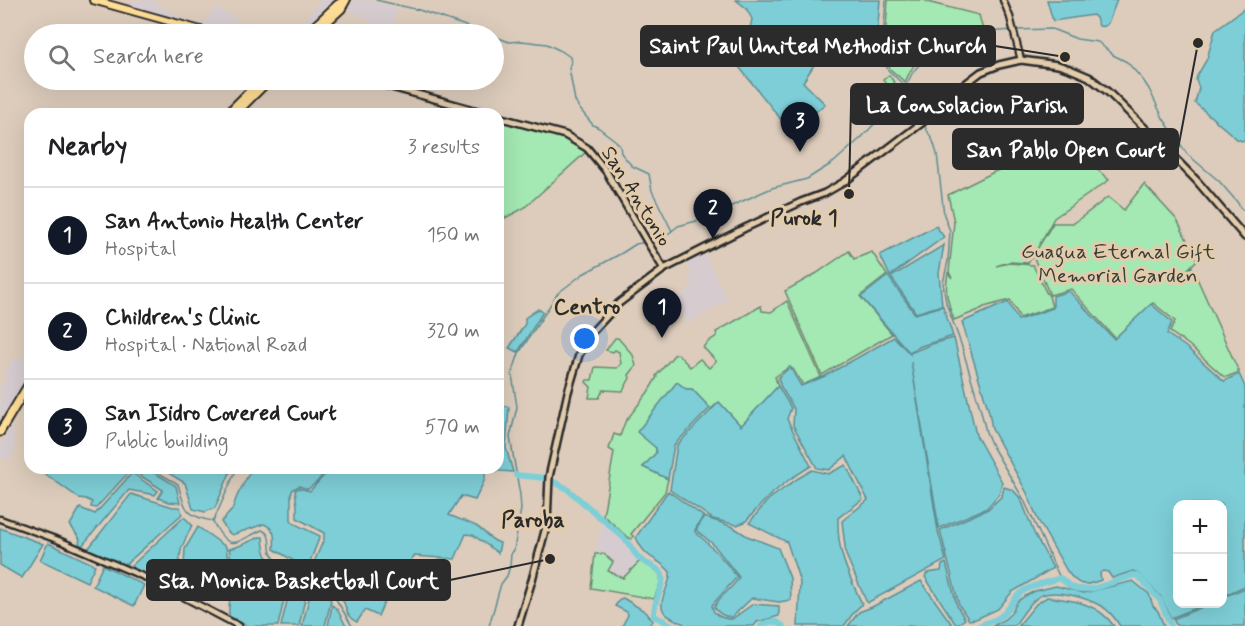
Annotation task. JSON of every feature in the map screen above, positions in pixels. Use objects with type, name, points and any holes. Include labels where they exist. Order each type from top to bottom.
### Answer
[{"type":"highway","points":[[317,24],[345,0]]},
{"type":"highway","points":[[325,24],[341,9],[345,0]]},
{"type":"highway","points":[[233,108],[251,90]]},
{"type":"highway","points":[[242,108],[259,90]]},
{"type":"highway","points":[[0,432],[24,392]]},
{"type":"main road","points":[[93,0],[179,24]]},
{"type":"main road","points":[[518,626],[547,523],[549,481],[568,392],[579,355],[593,331],[619,303],[664,269],[844,182],[922,123],[935,109],[979,73],[1020,60],[1070,69],[1089,77],[1132,115],[1197,181],[1245,237]]},
{"type":"main road","points":[[402,90],[467,108]]},
{"type":"main road","name":"San Antonio","points":[[504,119],[564,135],[590,151],[606,171],[664,269]]},
{"type":"street","points":[[1003,0],[1020,60]]},
{"type":"street","points":[[0,519],[58,540],[151,580],[239,626]]},
{"type":"shaded area","points":[[133,0],[154,0],[173,14],[197,24],[185,24],[129,7]]},
{"type":"shaded area","points":[[320,0],[338,0],[313,24],[302,24]]},
{"type":"shaded area","points":[[355,0],[372,1],[398,10],[393,24],[376,24],[347,8]]},
{"type":"shaded area","points":[[216,7],[246,24],[203,24]]},
{"type":"shaded area","points":[[705,255],[728,300],[687,324],[681,309],[672,301],[693,287],[687,277],[692,274],[686,262]]},
{"type":"shaded area","points":[[24,358],[24,380],[0,422],[0,388],[6,379],[4,376],[12,360]]},
{"type":"shaded area","points":[[12,423],[15,450],[9,461],[0,457],[0,447]]},
{"type":"shaded area","points":[[602,523],[625,539],[640,561],[623,578],[608,571],[605,554],[595,554]]},
{"type":"green space","points":[[888,0],[926,0],[979,15],[983,30],[951,34],[935,42],[920,57],[905,82],[890,69],[884,53]]},
{"type":"green space","points":[[889,75],[900,91],[892,95],[883,79]]},
{"type":"green space","points":[[504,122],[548,133],[586,152],[524,208],[504,218]]},
{"type":"green space","name":"Guagua Eternal Gift Memorial Garden","points":[[1038,160],[1086,163],[1109,180],[1054,218],[1036,251],[1053,223],[1074,223],[1108,197],[1124,210],[1144,184],[1177,220],[1197,260],[1177,280],[1192,267],[1239,372],[1227,377],[1223,376],[1189,345],[1170,332],[1175,321],[1153,303],[1115,338],[1071,289],[1050,295],[1033,256],[1028,263],[1009,262],[996,266],[1009,263],[1033,265],[1049,296],[1052,307],[1020,318],[1010,300],[984,307],[954,320],[947,291],[948,273],[952,278],[949,272],[954,222],[948,195],[996,171]]},
{"type":"green space","points":[[849,251],[854,259],[872,252],[887,275],[860,296],[892,334],[822,375],[785,291]]},
{"type":"green space","points":[[787,301],[821,377],[803,385],[793,369],[789,367],[775,377],[778,386],[741,426],[719,402],[711,409],[692,389],[686,389],[677,382],[638,432],[656,448],[656,453],[643,467],[668,479],[665,492],[631,534],[633,536],[631,539],[627,537],[603,516],[614,452],[609,449],[614,434],[620,436],[625,422],[648,392],[656,376],[674,355],[678,354],[690,367],[700,359],[709,368],[716,361],[703,347],[717,336],[716,332],[761,306],[762,311],[771,312]]},
{"type":"green space","points":[[615,338],[618,338],[633,355],[636,366],[629,375],[630,378],[623,391],[603,390],[599,398],[589,398],[591,387],[586,382],[592,380],[595,367],[617,368],[621,364],[619,352],[606,350]]},
{"type":"green space","points":[[595,554],[604,554],[613,562],[608,571],[623,578],[640,561],[658,572],[661,579],[654,599],[591,588]]},
{"type":"water","points":[[736,0],[880,0],[876,47],[870,56],[860,58],[832,49],[823,51],[803,82],[825,104],[791,132],[728,53],[749,34],[752,19],[746,8]]},
{"type":"water","points":[[1047,0],[1117,0],[1108,23],[1105,26],[1099,26],[1093,15],[1053,21]]},
{"type":"water","points":[[1245,8],[1245,139],[1242,141],[1195,103],[1199,88],[1197,76],[1207,59],[1215,30]]},
{"type":"water","points":[[936,226],[944,237],[890,276],[880,255]]},
{"type":"water","points":[[944,245],[939,273],[942,305],[916,313],[891,277]]},
{"type":"water","points":[[888,276],[915,314],[943,306],[953,336],[909,352],[861,297]]},
{"type":"water","points":[[1069,291],[1114,339],[1151,304],[1172,322],[1167,334],[1186,347],[1224,381],[1239,374],[1245,387],[1245,586],[1227,594],[1227,500],[1173,500],[1173,608],[1196,608],[1171,618],[1161,597],[1139,574],[1133,571],[1112,578],[1108,572],[1103,571],[1100,573],[1101,580],[1082,584],[1067,571],[1038,520],[1027,493],[992,429],[962,322],[1008,302],[1018,320],[1053,308],[1053,296]]},
{"type":"water","points":[[538,309],[543,312],[518,352],[509,348],[525,324],[525,318]]},
{"type":"water","points":[[894,337],[910,354],[932,344],[954,338],[976,435],[1002,482],[999,494],[987,508],[939,528],[911,362],[938,531],[946,560],[867,603],[846,555],[842,521],[868,500],[846,456],[829,470],[817,468],[793,425],[794,409],[778,378],[790,367],[801,386],[825,376]]},
{"type":"water","points":[[677,382],[686,389],[692,389],[710,408],[674,445],[668,479],[643,467],[656,453],[656,448],[637,432]]},
{"type":"water","points":[[778,386],[791,408],[787,419],[811,466],[790,479],[769,496],[745,522],[737,525],[713,519],[670,490],[677,445],[719,402],[741,426]]},
{"type":"water","points":[[504,406],[509,407],[506,448],[513,472],[504,471]]},
{"type":"water","points":[[846,465],[863,499],[838,518],[839,542],[844,562],[862,604],[844,626],[798,626],[800,582],[787,542],[749,523],[768,500],[812,470],[828,474]]},
{"type":"water","points":[[45,474],[127,474],[96,508],[91,507],[92,502],[79,498]]},
{"type":"water","points":[[131,474],[158,491],[155,495],[129,490],[82,546],[70,525],[80,508],[95,514]]},
{"type":"water","points":[[138,474],[155,474],[176,486],[180,503],[158,498],[163,490]]},
{"type":"water","points":[[170,474],[229,474],[215,508],[205,512],[193,509],[185,483]]},
{"type":"water","points":[[249,474],[323,474],[308,489],[299,486],[293,489],[291,494],[291,520],[320,536],[307,569],[274,549],[274,534],[271,528],[264,524],[232,535],[228,532],[221,522],[232,510]]},
{"type":"water","points":[[326,474],[485,474],[475,500],[461,496],[449,515],[476,526],[500,543],[498,553],[473,535],[466,534],[455,559],[414,556],[392,585],[378,616],[365,610],[357,622],[348,615],[342,599],[317,578],[311,569],[324,539],[324,533],[297,518],[295,490],[299,488],[310,491]]},
{"type":"water","points":[[1004,487],[1013,490],[1021,499],[1034,533],[1053,568],[1012,592],[998,609],[969,620],[959,605],[940,530],[988,509],[1002,496]]},
{"type":"water","points":[[668,491],[703,516],[695,532],[718,553],[737,577],[712,605],[716,614],[732,619],[753,604],[779,606],[779,616],[757,622],[754,626],[685,626],[666,614],[662,605],[670,572],[643,550],[636,537]]},
{"type":"water","points":[[131,494],[180,507],[182,514],[125,565],[88,549]]},
{"type":"water","points":[[184,517],[192,525],[181,549],[176,591],[129,568]]},
{"type":"water","points":[[704,517],[733,527],[747,536],[778,548],[790,578],[791,600],[779,602],[752,598],[732,617],[717,611],[714,607],[739,577],[713,544],[696,530]]},
{"type":"water","points":[[198,527],[226,547],[230,575],[227,597],[210,595],[183,583],[185,549]]},
{"type":"water","points":[[0,528],[43,544],[22,578],[0,565]]},
{"type":"water","points":[[263,537],[269,561],[290,573],[278,626],[247,626],[229,616],[232,563],[229,549]]},
{"type":"water","points":[[48,543],[95,565],[87,582],[40,560]]},
{"type":"water","points":[[946,563],[957,606],[965,619],[956,625],[925,577],[927,573],[941,571],[942,565]]},
{"type":"water","points":[[103,565],[144,585],[134,606],[93,586]]},
{"type":"water","points":[[293,576],[308,585],[299,626],[281,626]]},
{"type":"water","points":[[921,581],[953,626],[848,626],[859,612]]},
{"type":"water","points":[[1133,581],[1149,594],[1164,626],[1120,626],[1112,614],[1088,600],[1048,593],[1038,597],[1030,604],[1014,626],[993,626],[1012,612],[1017,602],[1035,591],[1056,586],[1084,593]]},
{"type":"water","points":[[312,587],[331,600],[325,626],[302,626]]},
{"type":"water","points":[[1245,588],[1245,626],[1177,626],[1173,619],[1199,608],[1227,608],[1227,595]]},
{"type":"water","points":[[1047,597],[1084,604],[1100,612],[1114,626],[1018,626],[1036,604]]},
{"type":"water","points":[[623,598],[646,612],[653,621],[648,626],[622,626],[628,615],[627,612],[615,606]]},
{"type":"water","points":[[332,605],[337,609],[346,626],[328,626]]},
{"type":"waterway","points":[[376,0],[419,10],[460,24]]},
{"type":"waterway","points":[[886,0],[883,60],[888,70],[906,87],[912,107],[921,121]]},
{"type":"waterway","points":[[650,240],[668,234],[678,226],[700,220],[772,188],[807,179],[834,162],[861,138],[899,98],[913,72],[935,46],[952,38],[1014,30],[1052,29],[1077,39],[1098,42],[1113,55],[1127,62],[1149,89],[1163,118],[1187,154],[1219,181],[1240,208],[1245,211]]},
{"type":"waterway","points":[[504,40],[547,44],[570,57],[569,68],[575,101],[579,108],[593,125],[616,141],[621,153],[632,166],[649,174],[652,191],[672,231]]},
{"type":"waterway","points":[[924,125],[937,154],[944,215],[950,231],[948,261],[943,283],[946,303],[961,344],[986,432],[1024,500],[1060,578]]},
{"type":"waterway","points":[[489,626],[501,584],[510,566],[521,509],[510,437],[517,407],[512,374],[519,353],[558,293],[583,274],[636,244],[646,242]]},
{"type":"waterway","points":[[160,474],[178,484],[185,506],[192,514],[213,521]]},
{"type":"waterway","points":[[234,474],[213,522],[219,532],[229,542],[239,541],[262,530],[268,534],[271,553],[277,562],[333,594],[352,626]]},
{"type":"waterway","points":[[516,475],[545,478]]},
{"type":"waterway","points":[[552,481],[566,488],[623,537],[641,560],[661,573],[662,583],[654,616],[674,626]]},
{"type":"waterway","points":[[0,523],[56,542],[171,593]]},
{"type":"waterway","points":[[979,626],[1001,616],[1020,594],[1036,585],[1060,578],[1072,587],[1087,589],[1104,586],[1135,575],[1160,600],[1171,626]]},
{"type":"waterway","points":[[181,598],[232,625]]},
{"type":"waterway","points":[[761,626],[772,622],[783,626]]},
{"type":"place","name":"San Pablo Open Court","points":[[1198,43]]},
{"type":"place","name":"Saint Paul United Methodist Church","points":[[1065,57]]},
{"type":"place","name":"San Isidro Covered Court","points":[[800,152]]},
{"type":"place","name":"La Consolacion Parish","points":[[849,194]]},
{"type":"place","name":"Children's Clinic","points":[[713,239]]},
{"type":"place","name":"San Antonio Health Center","points":[[662,338]]},
{"type":"place","name":"Sta. Monica Basketball Court","points":[[550,559]]},
{"type":"district","name":"Purok 1","points":[[804,217]]},
{"type":"district","name":"Centro","points":[[587,306]]},
{"type":"district","name":"Paroba","points":[[533,519]]}]
